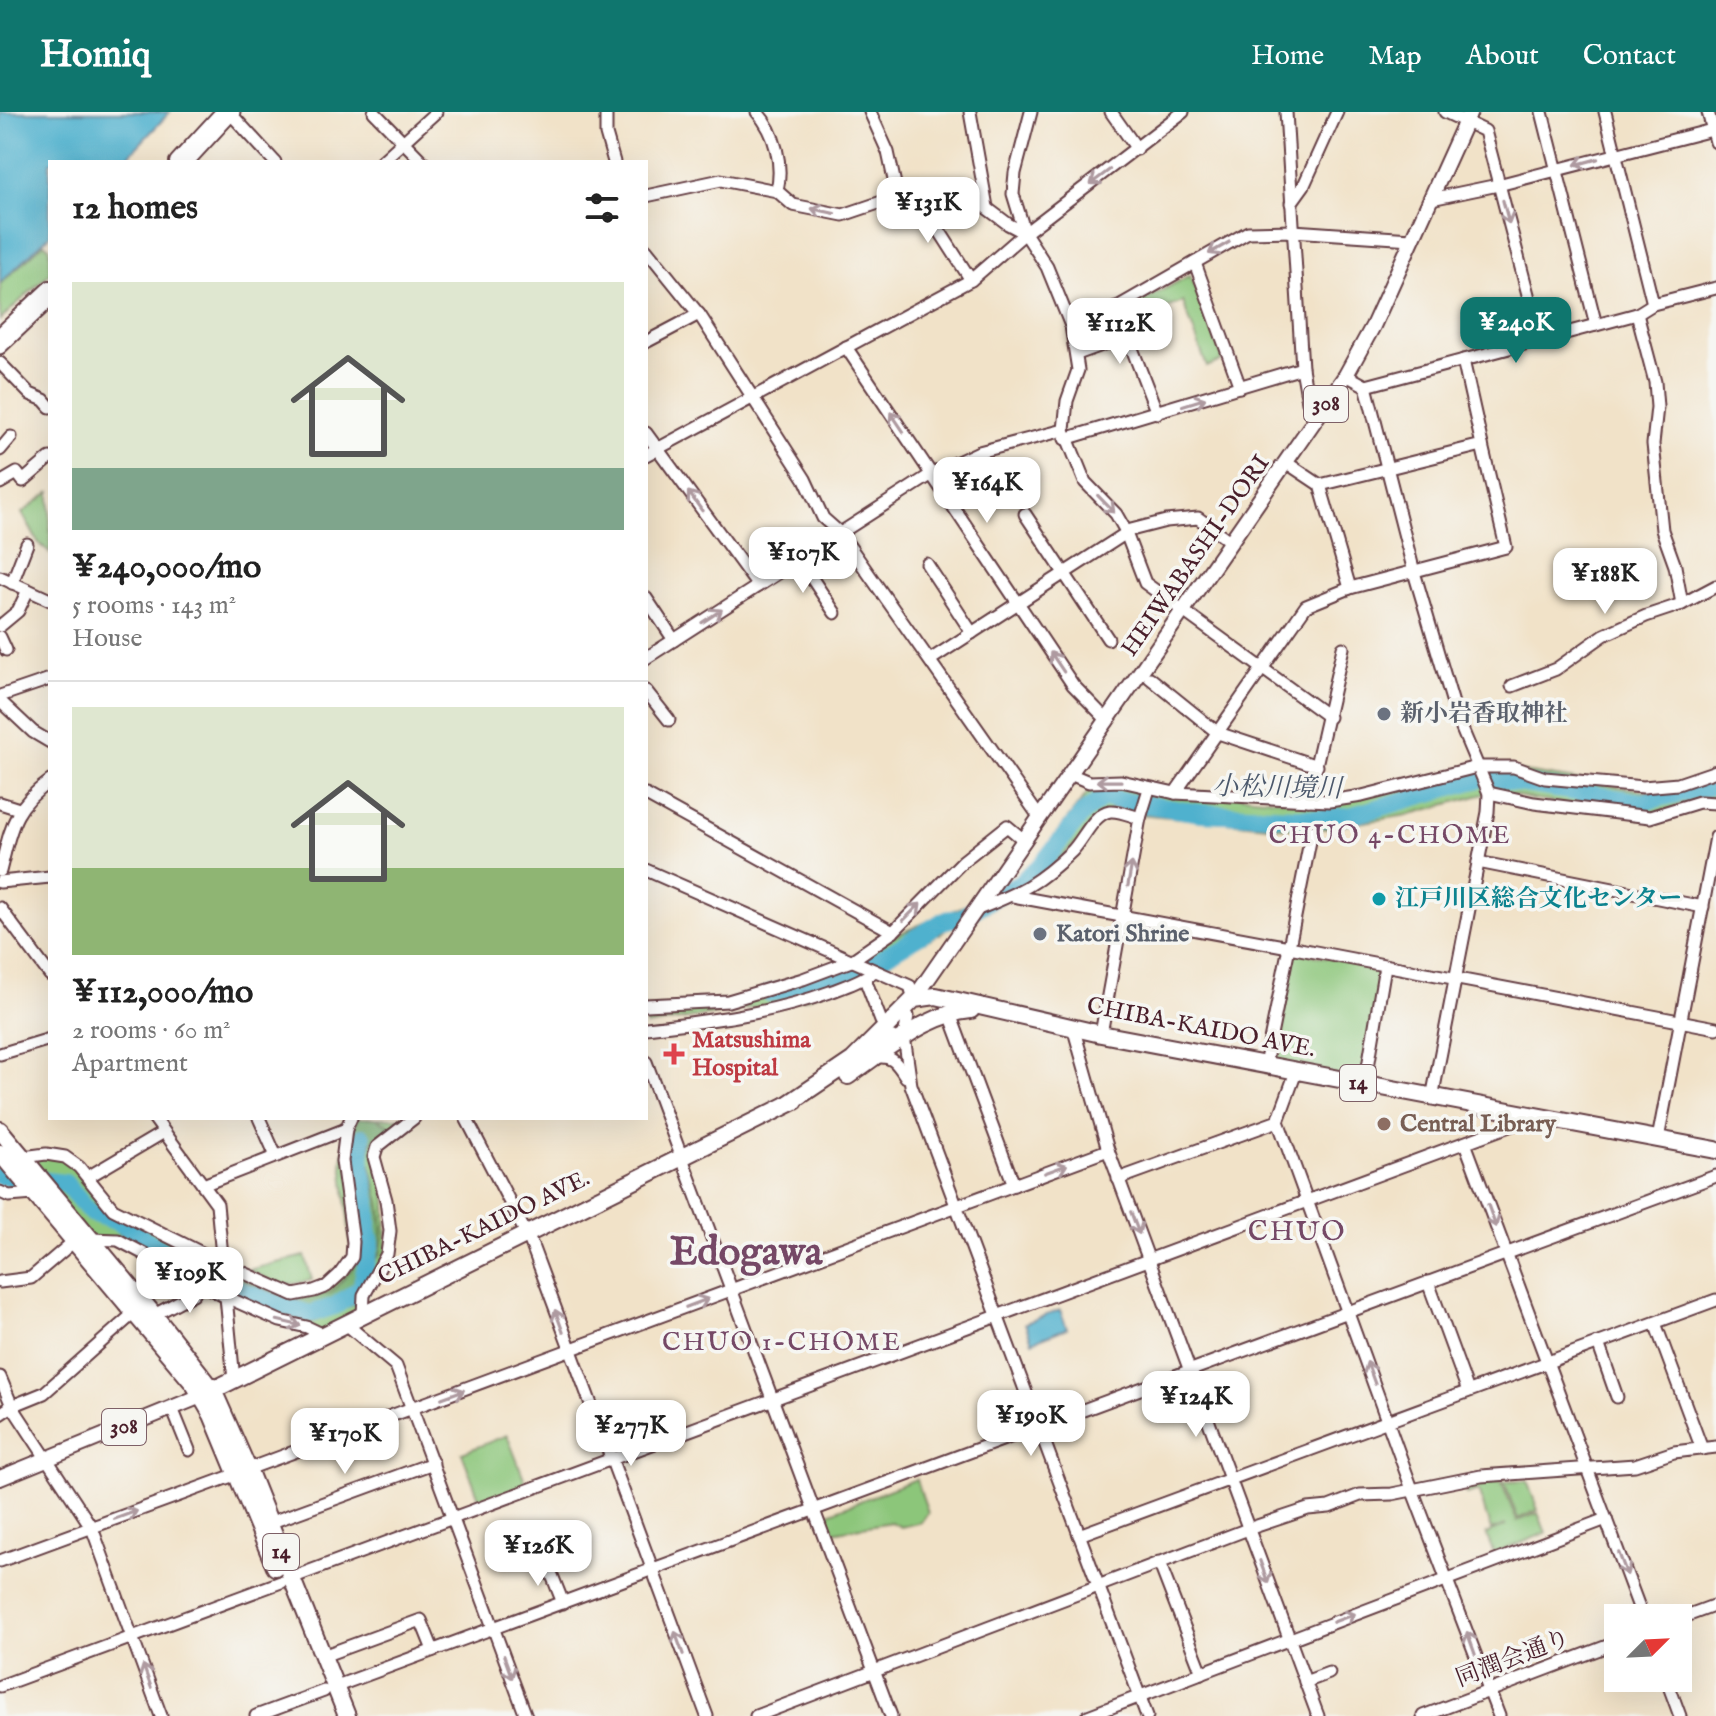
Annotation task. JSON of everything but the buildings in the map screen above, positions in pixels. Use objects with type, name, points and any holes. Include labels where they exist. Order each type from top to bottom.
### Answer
[{"type":"highway","name":"CHIBA-KAIDO AVE.","points":[[788,1104],[853,1060],[914,999],[936,996],[1101,1034],[1716,1150]]},
{"type":"highway","name":"CHIBA-KAIDO AVE.","points":[[207,1393],[788,1104],[831,1086],[873,1058],[908,1016],[914,999]]},
{"type":"highway","points":[[873,1058],[904,1036],[950,1014],[970,1010],[1000,1013]]},
{"type":"highway","name":"14","points":[[0,1130],[14,1158],[38,1191],[154,1315],[207,1393],[269,1523],[286,1580]]},
{"type":"highway","name":"14","points":[[82,1241],[134,1313],[207,1393]]},
{"type":"highway","name":"14","points":[[243,1471],[329,1689],[334,1716]]},
{"type":"highway","name":"14","points":[[329,1689],[347,1716]]},
{"type":"main road","points":[[179,160],[229,113]]},
{"type":"main road","name":"HEIWABASHI-DORI","points":[[914,999],[1346,375],[1373,326],[1468,116]]},
{"type":"main road","points":[[0,335],[48,290]]},
{"type":"main road","name":"308","points":[[0,1478],[207,1393]]},
{"type":"street","points":[[374,112],[421,160]]},
{"type":"street","points":[[383,160],[436,112]]},
{"type":"street","points":[[606,112],[606,134],[613,160]]},
{"type":"street","points":[[757,112],[769,125],[781,173],[777,191]]},
{"type":"street","points":[[870,112],[888,152],[898,198]]},
{"type":"street","points":[[970,112],[987,207]]},
{"type":"street","points":[[1031,112],[1015,173],[1013,194],[1025,233],[1047,267],[1071,326],[1078,370],[1067,401],[1064,434],[1085,482],[1116,514],[1145,583],[1329,717]]},
{"type":"street","points":[[1111,112],[1137,149]]},
{"type":"street","points":[[648,454],[971,280],[1025,233],[1183,112]]},
{"type":"street","points":[[1286,112],[1302,368],[1308,402],[1321,412]]},
{"type":"street","points":[[1291,203],[1304,185],[1337,112]]},
{"type":"street","points":[[1445,112],[1468,116],[1485,131],[1540,340]]},
{"type":"street","points":[[1542,112],[1596,325]]},
{"type":"street","points":[[1605,112],[1653,304]]},
{"type":"street","points":[[1431,199],[1616,154],[1715,134],[1708,112]]},
{"type":"street","points":[[190,160],[229,113],[273,160]]},
{"type":"street","points":[[648,196],[721,180],[777,191],[793,205],[843,215],[914,191],[950,188],[968,194],[1025,233]]},
{"type":"street","points":[[914,191],[971,280]]},
{"type":"street","points":[[1071,326],[1100,317],[1248,232],[1293,231],[1411,239]]},
{"type":"street","points":[[648,251],[699,314],[805,479],[823,518],[840,533],[1040,818]]},
{"type":"street","points":[[1195,263],[1240,387]]},
{"type":"street","points":[[1346,375],[1366,386],[1637,314],[1653,304],[1716,288]]},
{"type":"street","points":[[0,348],[48,303]]},
{"type":"street","points":[[1116,307],[1157,413]]},
{"type":"street","points":[[648,341],[699,314]]},
{"type":"street","points":[[1637,314],[1655,382],[1657,407],[1653,444],[1662,530],[1675,566],[1682,604]]},
{"type":"street","points":[[1077,354],[1127,336]]},
{"type":"street","points":[[846,347],[1073,685],[1108,721]]},
{"type":"street","points":[[1175,793],[1306,606],[1350,588],[1506,547],[1463,360]]},
{"type":"street","points":[[0,363],[30,394],[48,405]]},
{"type":"street","points":[[648,657],[932,474],[979,452],[1157,413],[1302,368]]},
{"type":"street","points":[[1366,386],[1414,572],[1457,717],[1487,790],[1488,812],[1432,1098]]},
{"type":"street","points":[[648,436],[758,586]]},
{"type":"street","points":[[0,450],[11,437]]},
{"type":"street","points":[[1320,485],[1482,445]]},
{"type":"street","points":[[0,483],[17,473],[23,481],[48,460]]},
{"type":"street","points":[[1287,463],[1320,485],[1350,588]]},
{"type":"street","points":[[1025,514],[1108,639]]},
{"type":"street","points":[[930,660],[1126,532],[1166,521],[1198,518],[1231,542]]},
{"type":"street","points":[[12,583],[27,544]]},
{"type":"street","points":[[799,559],[835,613]]},
{"type":"street","points":[[927,564],[972,633]]},
{"type":"street","points":[[0,577],[48,599]]},
{"type":"street","points":[[1512,686],[1556,669],[1604,635],[1682,604],[1716,586]]},
{"type":"street","points":[[0,626],[18,611],[28,590]]},
{"type":"street","points":[[648,601],[674,640]]},
{"type":"street","points":[[0,637],[6,650]]},
{"type":"street","points":[[1308,800],[1343,648]]},
{"type":"street","points":[[1150,678],[1218,733],[1317,766]]},
{"type":"street","points":[[48,680],[0,699],[33,732],[48,741]]},
{"type":"street","points":[[648,694],[669,720]]},
{"type":"street","points":[[1070,774],[1089,782],[1121,781],[1148,792],[1329,801],[1479,770],[1517,768],[1545,778],[1643,787],[1678,784],[1716,771]]},
{"type":"street","points":[[0,871],[19,809],[48,782]]},
{"type":"street","points":[[1487,790],[1534,803],[1650,817],[1699,802],[1716,803]]},
{"type":"street","points":[[1101,1034],[1141,815],[1148,792]]},
{"type":"street","points":[[648,796],[893,932]]},
{"type":"street","points":[[0,803],[19,809]]},
{"type":"street","points":[[978,909],[1013,896],[1041,880],[1076,847],[1099,817],[1111,811],[1141,815]]},
{"type":"street","points":[[648,1005],[728,1001],[851,961],[893,932],[963,861],[1007,826],[1025,841]]},
{"type":"street","points":[[1265,1065],[1312,831]]},
{"type":"street","points":[[1658,1139],[1716,837]]},
{"type":"street","points":[[1478,862],[1703,907]]},
{"type":"street","points":[[648,871],[910,986],[914,999]]},
{"type":"street","points":[[0,882],[48,877]]},
{"type":"street","points":[[1013,896],[1716,1028]]},
{"type":"street","points":[[0,908],[48,972]]},
{"type":"street","points":[[1365,1085],[1385,966]]},
{"type":"street","points":[[648,1028],[758,1013],[805,1001],[865,979],[875,971]]},
{"type":"street","points":[[865,979],[881,1021],[889,1026]]},
{"type":"street","points":[[950,1014],[1014,1185]]},
{"type":"street","points":[[908,1016],[904,1036],[911,1085]]},
{"type":"street","points":[[1073,1027],[1118,1179],[1318,1716]]},
{"type":"street","points":[[0,1054],[48,1040]]},
{"type":"street","points":[[873,1058],[884,1056],[895,1060],[911,1085],[1147,1716]]},
{"type":"street","points":[[648,1067],[891,1716]]},
{"type":"street","points":[[1296,1072],[1278,1121],[1412,1489],[1499,1716]]},
{"type":"street","points":[[0,1686],[1465,1143],[1512,1125],[1517,1114]]},
{"type":"street","points":[[155,1120],[217,1204],[234,1380]]},
{"type":"street","points":[[260,1120],[276,1156]]},
{"type":"street","points":[[363,1315],[364,1295],[387,1254],[390,1231],[386,1200],[374,1157],[377,1147],[411,1120]]},
{"type":"street","points":[[467,1120],[526,1233],[707,1716]]},
{"type":"street","points":[[1118,1179],[1278,1121]]},
{"type":"street","points":[[203,1185],[349,1124]]},
{"type":"street","points":[[14,1158],[46,1154],[65,1157],[88,1177],[113,1209],[224,1268],[294,1295],[327,1286],[352,1257],[353,1242],[342,1161],[349,1124]]},
{"type":"street","points":[[88,1177],[164,1132]]},
{"type":"street","points":[[1465,1143],[1638,1604]]},
{"type":"street","points":[[0,1561],[1108,1150]]},
{"type":"street","points":[[256,1716],[1716,1176]]},
{"type":"street","points":[[0,1192],[9,1196],[38,1191]]},
{"type":"street","points":[[0,1282],[31,1278],[82,1241],[118,1240],[280,1321],[307,1327],[324,1335]]},
{"type":"street","points":[[1428,1282],[1468,1391]]},
{"type":"street","points":[[154,1315],[193,1294],[202,1284]]},
{"type":"street","points":[[1079,1535],[1716,1300]]},
{"type":"street","points":[[0,1414],[44,1393],[134,1313]]},
{"type":"street","points":[[1655,1323],[1702,1449]]},
{"type":"street","points":[[346,1324],[396,1366],[526,1716]]},
{"type":"street","points":[[1598,1343],[1617,1397]]},
{"type":"street","points":[[0,1377],[12,1406],[92,1528],[161,1716]]},
{"type":"street","points":[[172,1408],[189,1450]]},
{"type":"street","points":[[756,1716],[1159,1562],[1308,1509],[1329,1507],[1360,1495],[1392,1494],[1481,1476],[1635,1465],[1674,1452],[1716,1447]]},
{"type":"street","points":[[269,1523],[433,1463]]},
{"type":"street","points":[[1088,1716],[1606,1519]]},
{"type":"street","points":[[546,1560],[563,1603]]},
{"type":"street","points":[[1159,1562],[1202,1673]]},
{"type":"street","points":[[1692,1614],[1716,1605]]},
{"type":"street","points":[[331,1653],[421,1620],[433,1650]]},
{"type":"street","name":"同潤会通り","points":[[1423,1716],[1604,1647]]},
{"type":"street","points":[[1305,1682],[1329,1673]]},
{"type":"street","points":[[1671,1692],[1680,1716]]},
{"type":"green space","points":[[44,243],[48,246],[48,275],[0,320],[0,284]]},
{"type":"green space","points":[[1190,275],[1223,360],[1207,367],[1183,302],[1137,319],[1132,307]]},
{"type":"green space","points":[[48,494],[48,551],[38,542],[22,513]]},
{"type":"green space","points":[[1504,769],[1647,791],[1716,775],[1716,800],[1705,797],[1650,815],[1535,800],[1495,791],[1408,815],[1313,830],[1138,814],[1112,808],[1039,879],[1005,895],[1005,886],[1035,861],[1093,786],[1106,783],[1328,804],[1475,770]]},
{"type":"green space","points":[[964,906],[942,933],[880,963],[860,956],[882,941]]},
{"type":"green space","points":[[1291,951],[1382,968],[1363,1080],[1269,1062]]},
{"type":"green space","points":[[851,963],[870,971],[804,999],[648,1026],[648,1008],[729,1003]]},
{"type":"green space","points":[[351,1120],[411,1120],[377,1147],[386,1200],[387,1255],[364,1295],[363,1315],[324,1335],[280,1321],[133,1248],[91,1239],[23,1157],[65,1157],[113,1209],[282,1290],[314,1291],[352,1257],[342,1161]]},
{"type":"green space","points":[[357,1120],[380,1120],[392,1126],[371,1143],[368,1158],[380,1202],[383,1231],[381,1252],[359,1285],[357,1303],[313,1322],[283,1316],[226,1290],[225,1272],[293,1301],[331,1292],[346,1276],[357,1262],[359,1245],[348,1162],[352,1131]]},
{"type":"green space","points":[[120,1220],[221,1269],[222,1288],[119,1234]]},
{"type":"green space","points":[[305,1256],[312,1280],[283,1286],[248,1270]]},
{"type":"green space","points":[[507,1435],[527,1486],[481,1503],[462,1453]]},
{"type":"green space","points":[[916,1479],[928,1512],[921,1522],[901,1527],[891,1522],[832,1532],[826,1514]]},
{"type":"green space","points":[[1501,1481],[1517,1521],[1538,1513],[1546,1533],[1494,1554],[1486,1534],[1506,1525],[1491,1530],[1478,1490],[1467,1494],[1464,1485]]},
{"type":"green space","points":[[1527,1481],[1538,1510],[1518,1519],[1504,1482]]},
{"type":"water","points":[[0,112],[170,112],[125,160],[48,160],[48,237],[0,283]]},
{"type":"water","points":[[1060,1310],[1067,1328],[1032,1342],[1025,1323]]},
{"type":"waterway","name":"小松川境川","points":[[875,962],[945,920],[960,918],[1019,883],[1040,866],[1084,812],[1103,798],[1201,813],[1319,818],[1350,816],[1489,776],[1642,802],[1716,785]]},
{"type":"waterway","name":"小松川境川","points":[[770,993],[845,978],[857,972]]},
{"type":"waterway","name":"小松川境川","points":[[0,1176],[65,1183],[91,1213],[118,1222],[209,1279],[310,1314],[335,1306],[361,1288],[371,1243],[368,1200],[361,1165],[362,1137]]},
{"type":"place","name":"新小岩香取神社","points":[[1384,714]]},
{"type":"place","name":"江戸川区総合文化センター","points":[[1379,899]]},
{"type":"place","name":"Katori Shrine","points":[[1040,934]]},
{"type":"place","name":"Matsushima Hospital","points":[[674,1054]]},
{"type":"place","name":"Central Library","points":[[1384,1124]]},
{"type":"district","name":"CHUO 4-CHOME","points":[[1390,835]]},
{"type":"district","name":"CHUO","points":[[1297,1232]]},
{"type":"district","name":"Edogawa","points":[[746,1253]]},
{"type":"district","name":"CHUO 1-CHOME","points":[[782,1342]]}]
